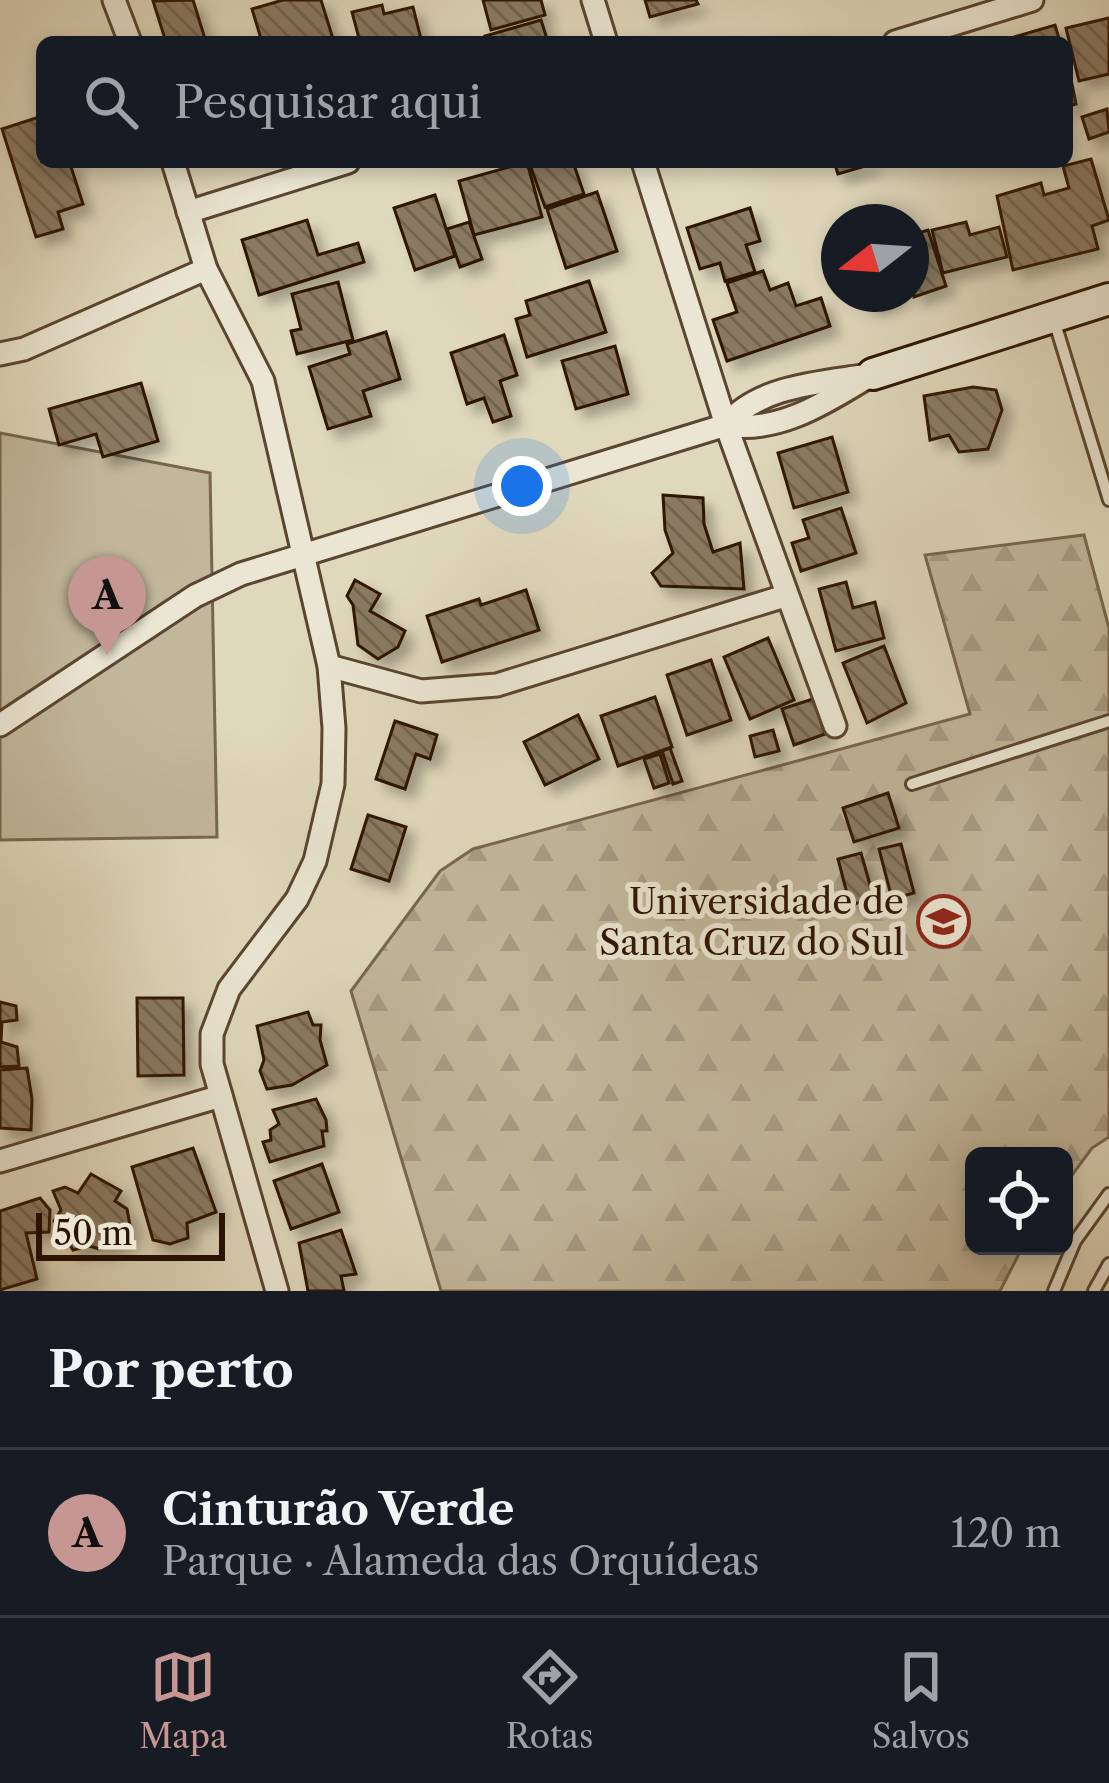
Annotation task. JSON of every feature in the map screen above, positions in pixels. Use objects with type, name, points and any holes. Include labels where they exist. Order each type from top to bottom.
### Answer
[{"type":"street","points":[[114,0],[128,36]]},
{"type":"street","points":[[593,0],[604,36]]},
{"type":"street","points":[[915,36],[1032,0]]},
{"type":"street","points":[[175,168],[206,269],[263,381],[329,666],[333,784],[324,829],[297,899],[230,989],[212,1034],[212,1064],[277,1291]]},
{"type":"street","points":[[188,212],[330,168]]},
{"type":"street","points":[[645,168],[726,425],[835,726]]},
{"type":"street","points":[[0,354],[25,349],[206,269]]},
{"type":"street","points":[[0,725],[195,596],[241,574],[726,425],[738,409],[801,385],[873,374],[1109,299]]},
{"type":"street","points":[[329,666],[421,691],[497,685],[785,596]]},
{"type":"street","points":[[0,1161],[221,1096]]},
{"type":"lane","points":[[1052,315],[1109,500]]},
{"type":"lane","points":[[912,784],[1109,722]]},
{"type":"lane","points":[[1054,1291],[1075,1241],[1109,1195]]},
{"type":"lane","points":[[1094,1291],[1109,1264]]},
{"type":"green space","points":[[0,433],[210,473],[217,837],[0,840]]},
{"type":"green space","points":[[1084,535],[1109,628],[1109,1137],[1092,1148],[1073,1174],[1073,1147],[965,1147],[965,1255],[1018,1255],[1000,1291],[441,1291],[351,991],[440,871],[473,849],[970,714],[925,555]]},
{"type":"building","points":[[193,0],[204,36],[164,36],[153,1]]},
{"type":"building","points":[[283,0],[321,0],[332,36],[260,36],[252,9]]},
{"type":"building","points":[[483,0],[541,0],[545,15],[491,30]]},
{"type":"building","points":[[645,0],[696,0],[698,4],[650,17]]},
{"type":"building","points":[[382,5],[384,14],[413,7],[420,36],[358,36],[352,12]]},
{"type":"building","points":[[1109,18],[1109,74],[1079,81],[1073,36],[1068,36],[1066,28]]},
{"type":"building","points":[[541,20],[546,36],[485,36]]},
{"type":"building","points":[[1055,25],[1058,36],[1017,36]]},
{"type":"building","points":[[1107,109],[1109,132],[1089,139],[1082,117]]},
{"type":"building","points":[[36,118],[36,168],[71,168],[83,204],[58,212],[63,229],[36,237],[2,129]]},
{"type":"building","points":[[1091,159],[1109,220],[1092,226],[1098,249],[1013,270],[997,196],[1041,183],[1044,195],[1069,188],[1064,168],[1073,168],[1073,164]]},
{"type":"building","points":[[506,168],[529,168],[542,217],[474,235],[459,181]]},
{"type":"building","points":[[531,168],[575,168],[584,194],[545,207]]},
{"type":"building","points":[[597,192],[617,251],[566,268],[547,209]]},
{"type":"building","points":[[435,195],[455,256],[415,270],[394,208]]},
{"type":"building","points":[[750,208],[760,241],[746,245],[755,272],[725,281],[720,263],[700,269],[687,228]]},
{"type":"building","points":[[307,220],[318,255],[358,243],[364,262],[259,295],[242,240]]},
{"type":"building","points":[[469,222],[482,259],[460,267],[447,229]]},
{"type":"building","points":[[966,222],[970,235],[999,227],[1007,257],[943,273],[932,230]]},
{"type":"building","points":[[929,233],[946,286],[929,292]]},
{"type":"building","points":[[763,271],[770,290],[788,283],[796,306],[821,298],[821,312],[826,312],[830,326],[727,361],[713,320],[737,312],[727,283]]},
{"type":"building","points":[[589,281],[606,332],[527,357],[516,319],[530,315],[526,301]]},
{"type":"building","points":[[338,282],[353,340],[297,354],[291,331],[301,329],[292,294]]},
{"type":"building","points":[[386,332],[400,379],[363,391],[371,416],[328,429],[309,367],[350,354],[347,344]]},
{"type":"building","points":[[504,335],[517,375],[500,381],[511,416],[493,422],[484,398],[467,404],[451,353]]},
{"type":"building","points":[[615,346],[628,394],[576,409],[562,361]]},
{"type":"building","points":[[141,383],[158,441],[103,457],[96,434],[59,445],[49,409]]},
{"type":"building","points":[[973,387],[996,390],[1002,410],[988,449],[959,452],[949,435],[930,440],[924,396]]},
{"type":"building","points":[[832,437],[848,492],[794,508],[778,453]]},
{"type":"building","points":[[663,495],[703,498],[704,524],[713,552],[740,543],[744,589],[661,586],[652,573],[673,553],[665,530]]},
{"type":"building","points":[[841,508],[856,553],[801,571],[792,543],[809,538],[803,520]]},
{"type":"building","points":[[355,580],[380,594],[370,611],[405,631],[398,647],[378,659],[358,645],[353,605],[347,596]]},
{"type":"building","points":[[846,582],[853,608],[875,602],[884,638],[836,651],[819,589]]},
{"type":"building","points":[[526,590],[539,630],[442,662],[427,616]]},
{"type":"building","points":[[768,638],[794,700],[750,719],[724,657]]},
{"type":"building","points":[[884,646],[906,703],[867,723],[843,663]]},
{"type":"building","points":[[711,660],[731,720],[687,735],[667,675]]},
{"type":"building","points":[[655,697],[672,747],[618,766],[601,716]]},
{"type":"building","points":[[813,699],[825,734],[794,745],[782,709]]},
{"type":"building","points":[[578,715],[599,759],[545,785],[524,742]]},
{"type":"building","points":[[395,721],[437,735],[430,759],[416,754],[405,789],[376,779]]},
{"type":"building","points":[[773,730],[779,751],[755,757],[750,736]]},
{"type":"building","points":[[670,748],[682,781],[673,784],[662,751]]},
{"type":"building","points":[[660,754],[669,783],[654,788],[644,759]]},
{"type":"building","points":[[888,793],[899,828],[854,842],[843,808]]},
{"type":"building","points":[[368,815],[406,827],[389,881],[351,869]]},
{"type":"building","points":[[901,844],[914,893],[892,899],[879,849]]},
{"type":"building","points":[[861,853],[874,899],[850,905],[838,859]]},
{"type":"building","points":[[137,998],[183,998],[184,1075],[138,1076]]},
{"type":"building","points":[[0,1002],[16,1006],[17,1020],[2,1022],[1,1042],[17,1047],[19,1066],[0,1067]]},
{"type":"building","points":[[308,1012],[313,1025],[321,1025],[327,1065],[292,1085],[267,1089],[260,1071],[264,1060],[257,1026]]},
{"type":"building","points":[[27,1068],[31,1130],[0,1128],[0,1070]]},
{"type":"building","points":[[316,1099],[326,1120],[324,1146],[270,1162],[263,1142],[271,1140],[270,1130],[279,1124],[273,1110]]},
{"type":"building","points":[[193,1148],[216,1212],[187,1223],[188,1238],[170,1244],[153,1240],[132,1167]]},
{"type":"building","points":[[322,1164],[339,1212],[291,1229],[274,1181]]},
{"type":"building","points":[[91,1174],[121,1191],[115,1201],[127,1209],[131,1231],[125,1240],[99,1249],[73,1250],[54,1221],[61,1210],[53,1191],[65,1187],[78,1193]]},
{"type":"building","points":[[40,1198],[50,1210],[49,1232],[26,1233],[37,1279],[0,1290],[0,1211]]},
{"type":"building","points":[[341,1230],[356,1274],[341,1276],[344,1291],[308,1291],[299,1243]]},
{"type":"place","name":"Cinturão Verde","points":[[107,655]]},
{"type":"place","name":"Universidade de Santa Cruz do Sul","points":[[943,922]]}]
